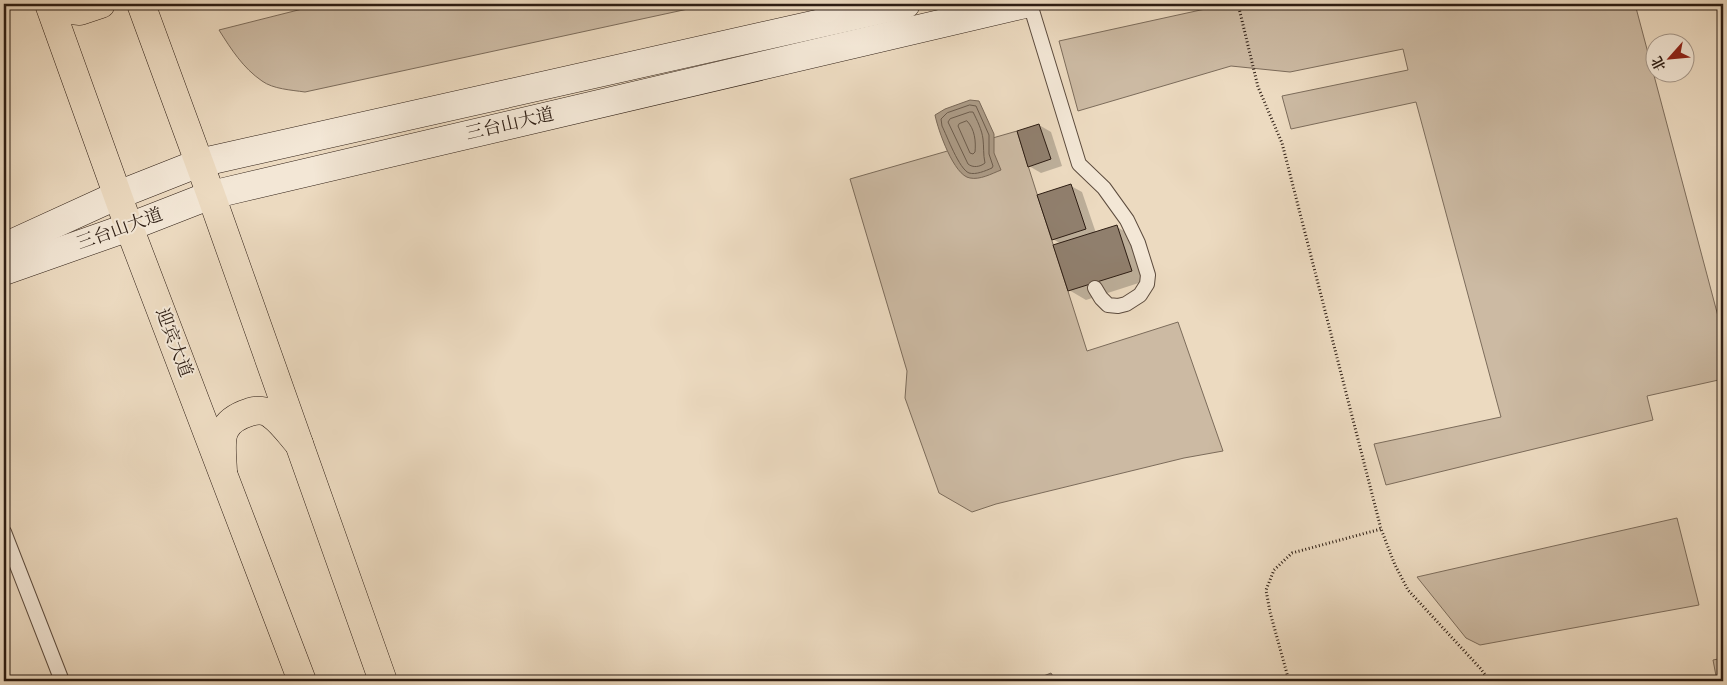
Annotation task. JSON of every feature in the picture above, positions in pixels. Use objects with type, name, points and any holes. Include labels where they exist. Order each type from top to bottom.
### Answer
[{"type":"main road","name":"迎宾大道","points":[[48,4],[129,227],[302,681]]},
{"type":"main road","points":[[58,4],[61,9],[80,11],[100,4]]},
{"type":"main road","points":[[141,4],[211,195],[383,681]]},
{"type":"main road","name":"三台山大道","points":[[4,247],[118,195],[199,163],[906,4]]},
{"type":"main road","name":"三台山大道","points":[[4,272],[211,195],[1025,4]]},
{"type":"main road","points":[[223,474],[222,438],[228,423],[243,414],[258,410],[272,414],[299,444]]},
{"type":"lane","points":[[1030,4],[1079,164],[1104,188],[1127,220],[1138,243],[1148,275],[1147,284],[1140,295],[1126,304],[1118,306],[1108,305],[1094,288]]},
{"type":"lane","points":[[4,532],[62,681]]},
{"type":"path","points":[[1238,4],[1258,86],[1282,143],[1381,529],[1395,566],[1408,590],[1490,681]]},
{"type":"path","points":[[1289,681],[1270,612],[1266,590],[1274,570],[1292,553],[1381,529]]},
{"type":"shaded area","points":[[322,4],[711,4],[305,92],[266,84],[243,64],[219,30]]},
{"type":"shaded area","points":[[1228,4],[1635,4],[1644,38],[1644,82],[1656,82],[1723,335],[1723,379],[1647,396],[1653,420],[1386,485],[1374,444],[1501,417],[1416,102],[1291,129],[1282,96],[1408,70],[1403,49],[1290,72],[1231,66],[1078,111],[1059,41]]},
{"type":"shaded area","points":[[1017,131],[1087,351],[1178,322],[1223,451],[1184,458],[996,504],[972,512],[939,493],[905,398],[907,371],[850,179]]},
{"type":"shaded area","points":[[1677,518],[1699,605],[1480,645],[1466,638],[1417,577]]},
{"type":"shaded area","points":[[1723,658],[1723,681],[1717,681],[1713,660]]},
{"type":"water","points":[[970,100],[979,101],[994,134],[994,153],[1001,170],[978,178],[970,178],[958,169],[943,141],[935,115],[945,109]]},
{"type":"water","points":[[1051,673],[1056,681],[1031,681]]},
{"type":"building","points":[[1039,124],[1051,159],[1028,167],[1017,131]]},
{"type":"building","points":[[1071,184],[1086,229],[1052,240],[1037,195]]},
{"type":"building","points":[[1117,225],[1132,271],[1068,291],[1053,245]]}]
